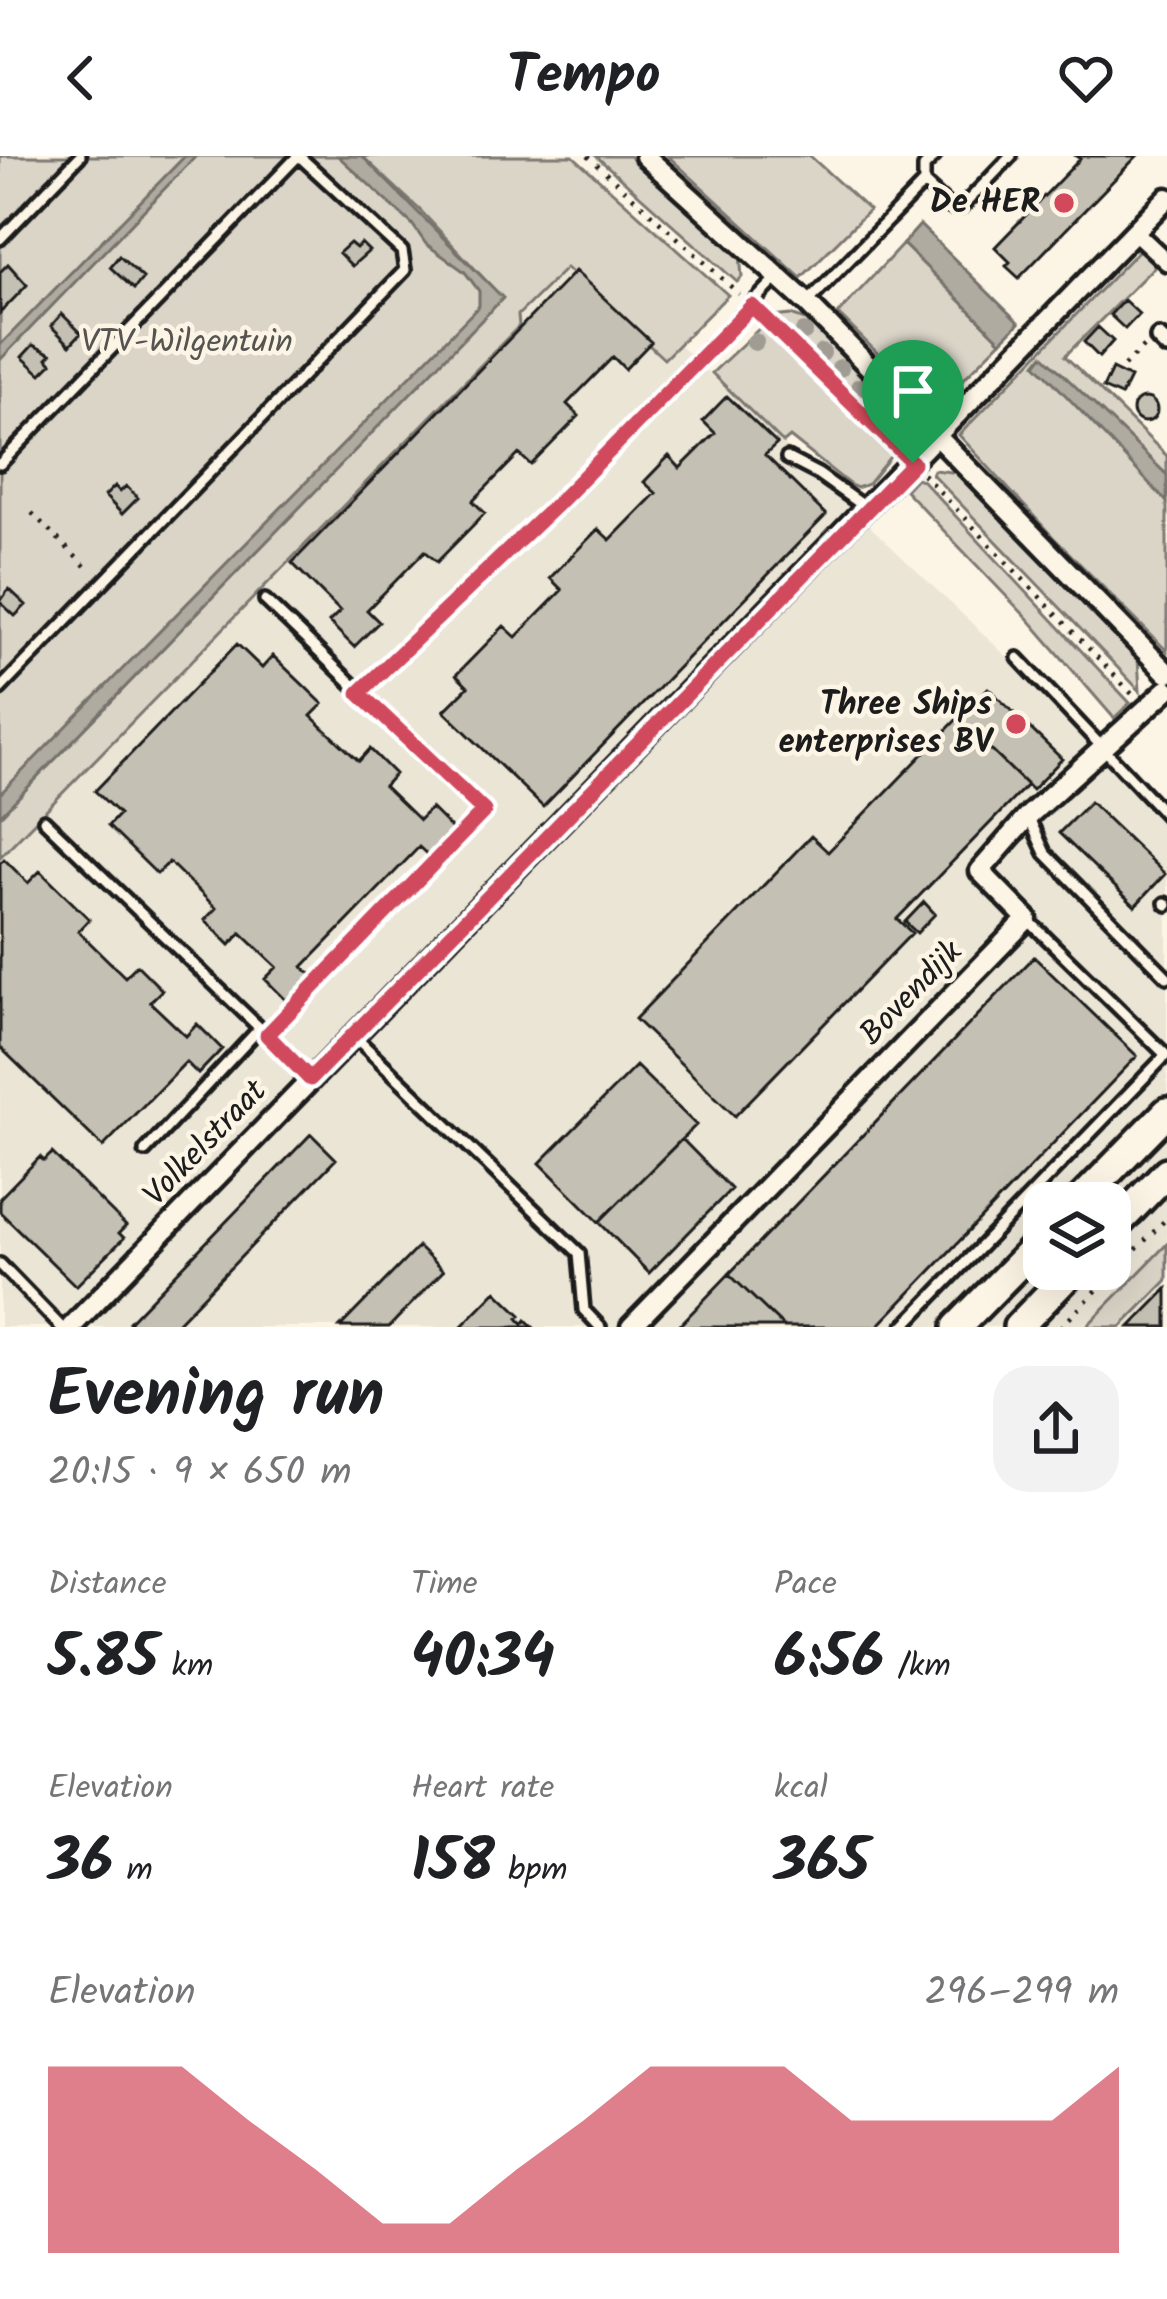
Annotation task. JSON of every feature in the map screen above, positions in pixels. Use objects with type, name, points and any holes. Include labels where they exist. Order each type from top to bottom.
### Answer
[{"type":"main road","points":[[1099,1182],[1167,1112]]},
{"type":"main road","points":[[1131,1210],[1167,1172]]},
{"type":"main road","points":[[957,1327],[1023,1259]]},
{"type":"main road","points":[[1018,1327],[1054,1290]]},
{"type":"street","points":[[645,156],[807,302],[1167,673]]},
{"type":"street","name":"Volkelstraat","points":[[71,1327],[1167,198]]},
{"type":"street","points":[[1135,231],[1167,262]]},
{"type":"street","points":[[1028,919],[980,871],[1028,816],[1167,690]]},
{"type":"street","name":"Bovendijk","points":[[631,1327],[1028,919]]},
{"type":"lane","points":[[0,238],[80,156]]},
{"type":"lane","points":[[0,464],[298,156],[402,251],[405,270],[0,689]]},
{"type":"lane","points":[[807,302],[924,183],[924,167],[935,156]]},
{"type":"lane","points":[[924,183],[951,208],[961,208],[1011,156]]},
{"type":"lane","points":[[359,693],[558,503],[779,276]]},
{"type":"lane","points":[[788,458],[867,509]]},
{"type":"lane","points":[[145,1151],[484,811],[265,600]]},
{"type":"lane","points":[[1018,658],[1167,816]]},
{"type":"lane","points":[[1028,816],[1045,853],[1167,976]]},
{"type":"lane","points":[[44,820],[310,1079]]},
{"type":"lane","points":[[903,1327],[1167,1055],[1028,919]]},
{"type":"lane","points":[[352,1036],[579,1252],[584,1310],[600,1327]]},
{"type":"lane","points":[[0,1264],[62,1327]]},
{"type":"path","points":[[588,156],[913,463],[1147,708]]},
{"type":"path","points":[[1124,366],[1149,342],[1163,342]]},
{"type":"path","points":[[32,513],[102,584]]},
{"type":"path","points":[[1061,1327],[1167,1217]]},
{"type":"shaded area","points":[[185,156],[196,156],[0,360],[0,345]]},
{"type":"shaded area","points":[[338,156],[362,156],[503,298],[0,816],[0,794],[479,306],[479,291],[465,272],[426,244],[412,224]]},
{"type":"shaded area","points":[[920,225],[1019,323],[1001,341],[903,244]]},
{"type":"shaded area","points":[[570,241],[1167,809],[1167,1327],[0,1327],[0,829]]},
{"type":"shaded area","points":[[1043,355],[1167,475],[1167,502],[1036,364]]},
{"type":"green space","name":"VTV-Wilgentuin","points":[[0,156],[351,156],[495,295],[0,807]]},
{"type":"green space","points":[[362,156],[573,156],[728,295],[664,359],[566,268],[518,315],[519,326],[0,857],[0,816],[502,298]]},
{"type":"green space","points":[[596,156],[629,156],[740,255],[742,277],[737,282]]},
{"type":"green space","points":[[668,156],[810,156],[869,210],[801,278]]},
{"type":"green space","points":[[903,244],[1001,341],[934,409],[838,314]]},
{"type":"green space","points":[[1140,249],[1156,265],[1065,356],[1167,456],[1167,651],[959,435]]},
{"type":"green space","points":[[791,315],[808,321],[896,409],[904,428],[900,442],[773,317]]},
{"type":"green space","points":[[763,325],[894,452],[868,484],[850,485],[790,437],[783,443],[712,373]]},
{"type":"green space","points":[[934,470],[960,473],[1138,658],[1140,691],[932,474]]},
{"type":"green space","points":[[916,478],[1130,703],[1114,718],[1030,621],[905,490]]},
{"type":"green space","points":[[1167,1244],[1167,1280],[1121,1327],[1086,1327],[1122,1290],[1131,1290],[1131,1281]]},
{"type":"building","name":"De HER","points":[[1076,156],[1137,156],[1019,278],[995,247],[1080,159]]},
{"type":"building","points":[[350,243],[356,248],[361,243],[369,251],[352,266],[339,253]]},
{"type":"building","points":[[119,256],[143,278],[134,289],[110,267]]},
{"type":"building","points":[[8,264],[27,285],[0,313],[0,272]]},
{"type":"building","points":[[575,271],[651,342],[625,369],[613,357],[567,404],[579,416],[531,465],[519,454],[473,501],[485,513],[437,562],[425,551],[367,610],[379,622],[354,647],[329,622],[340,611],[292,563]]},
{"type":"building","points":[[1124,300],[1139,314],[1125,329],[1110,315]]},
{"type":"building","points":[[62,314],[81,333],[70,345],[51,326]]},
{"type":"building","points":[[1098,327],[1113,341],[1099,357],[1084,342]]},
{"type":"building","points":[[33,345],[51,354],[47,358],[52,363],[41,374],[22,357]]},
{"type":"building","points":[[1112,369],[1130,378],[1121,396],[1103,388]]},
{"type":"building","points":[[727,396],[777,444],[765,455],[826,515],[543,807],[444,711],[468,687],[456,675],[504,626],[516,637],[562,590],[550,578],[598,529],[610,540],[656,493],[644,482],[669,456],[680,468],[715,433],[703,421]]},
{"type":"building","points":[[1145,398],[1157,410],[1145,422],[1133,410]]},
{"type":"building","points":[[115,486],[120,492],[126,486],[138,498],[122,514],[105,496]]},
{"type":"building","points":[[9,589],[26,605],[15,616],[0,602]]},
{"type":"building","points":[[237,644],[262,668],[273,656],[323,704],[311,716],[359,761],[370,749],[395,774],[384,786],[419,820],[431,808],[456,833],[431,858],[419,847],[303,967],[315,978],[290,1004],[265,979],[277,967],[241,933],[230,945],[205,920],[216,908],[169,862],[157,874],[108,826],[119,814],[95,791]]},
{"type":"building","points":[[988,688],[1062,759],[1032,790],[958,718]]},
{"type":"building","points":[[958,718],[1027,785],[897,919],[912,933],[735,1116],[635,1019],[811,836],[828,852]]},
{"type":"building","points":[[1090,802],[1165,874],[1135,906],[1059,833]]},
{"type":"building","points":[[4,859],[28,883],[40,871],[89,919],[78,931],[125,977],[137,965],[162,990],[150,1002],[186,1036],[197,1024],[222,1049],[198,1074],[186,1062],[103,1147],[0,1047],[0,863]]},
{"type":"building","points":[[924,902],[935,914],[917,933],[905,922]]},
{"type":"building","points":[[1034,957],[1137,1056],[877,1327],[784,1327],[729,1274]]},
{"type":"building","points":[[636,1066],[696,1125],[599,1222],[540,1163]]},
{"type":"building","points":[[311,1134],[336,1159],[173,1327],[135,1327],[129,1322]]},
{"type":"building","points":[[682,1139],[731,1189],[649,1273],[599,1222]]},
{"type":"building","points":[[52,1153],[126,1226],[119,1233],[124,1238],[76,1286],[0,1212],[0,1198],[40,1157],[44,1161]]},
{"type":"building","points":[[418,1247],[443,1271],[389,1327],[340,1327]]},
{"type":"building","points":[[729,1274],[784,1327],[678,1327]]},
{"type":"building","points":[[1167,1289],[1167,1327],[1130,1327]]},
{"type":"building","points":[[496,1291],[521,1315],[523,1324],[526,1320],[533,1327],[461,1327]]},
{"type":"place","name":"De HER","points":[[1064,203]]},
{"type":"place","name":"Three Ships enterprises BV","points":[[1016,724]]},
{"type":"route","points":[[752,306],[913,463],[310,1079],[267,1035],[484,811],[359,693],[558,503],[752,306]]}]
